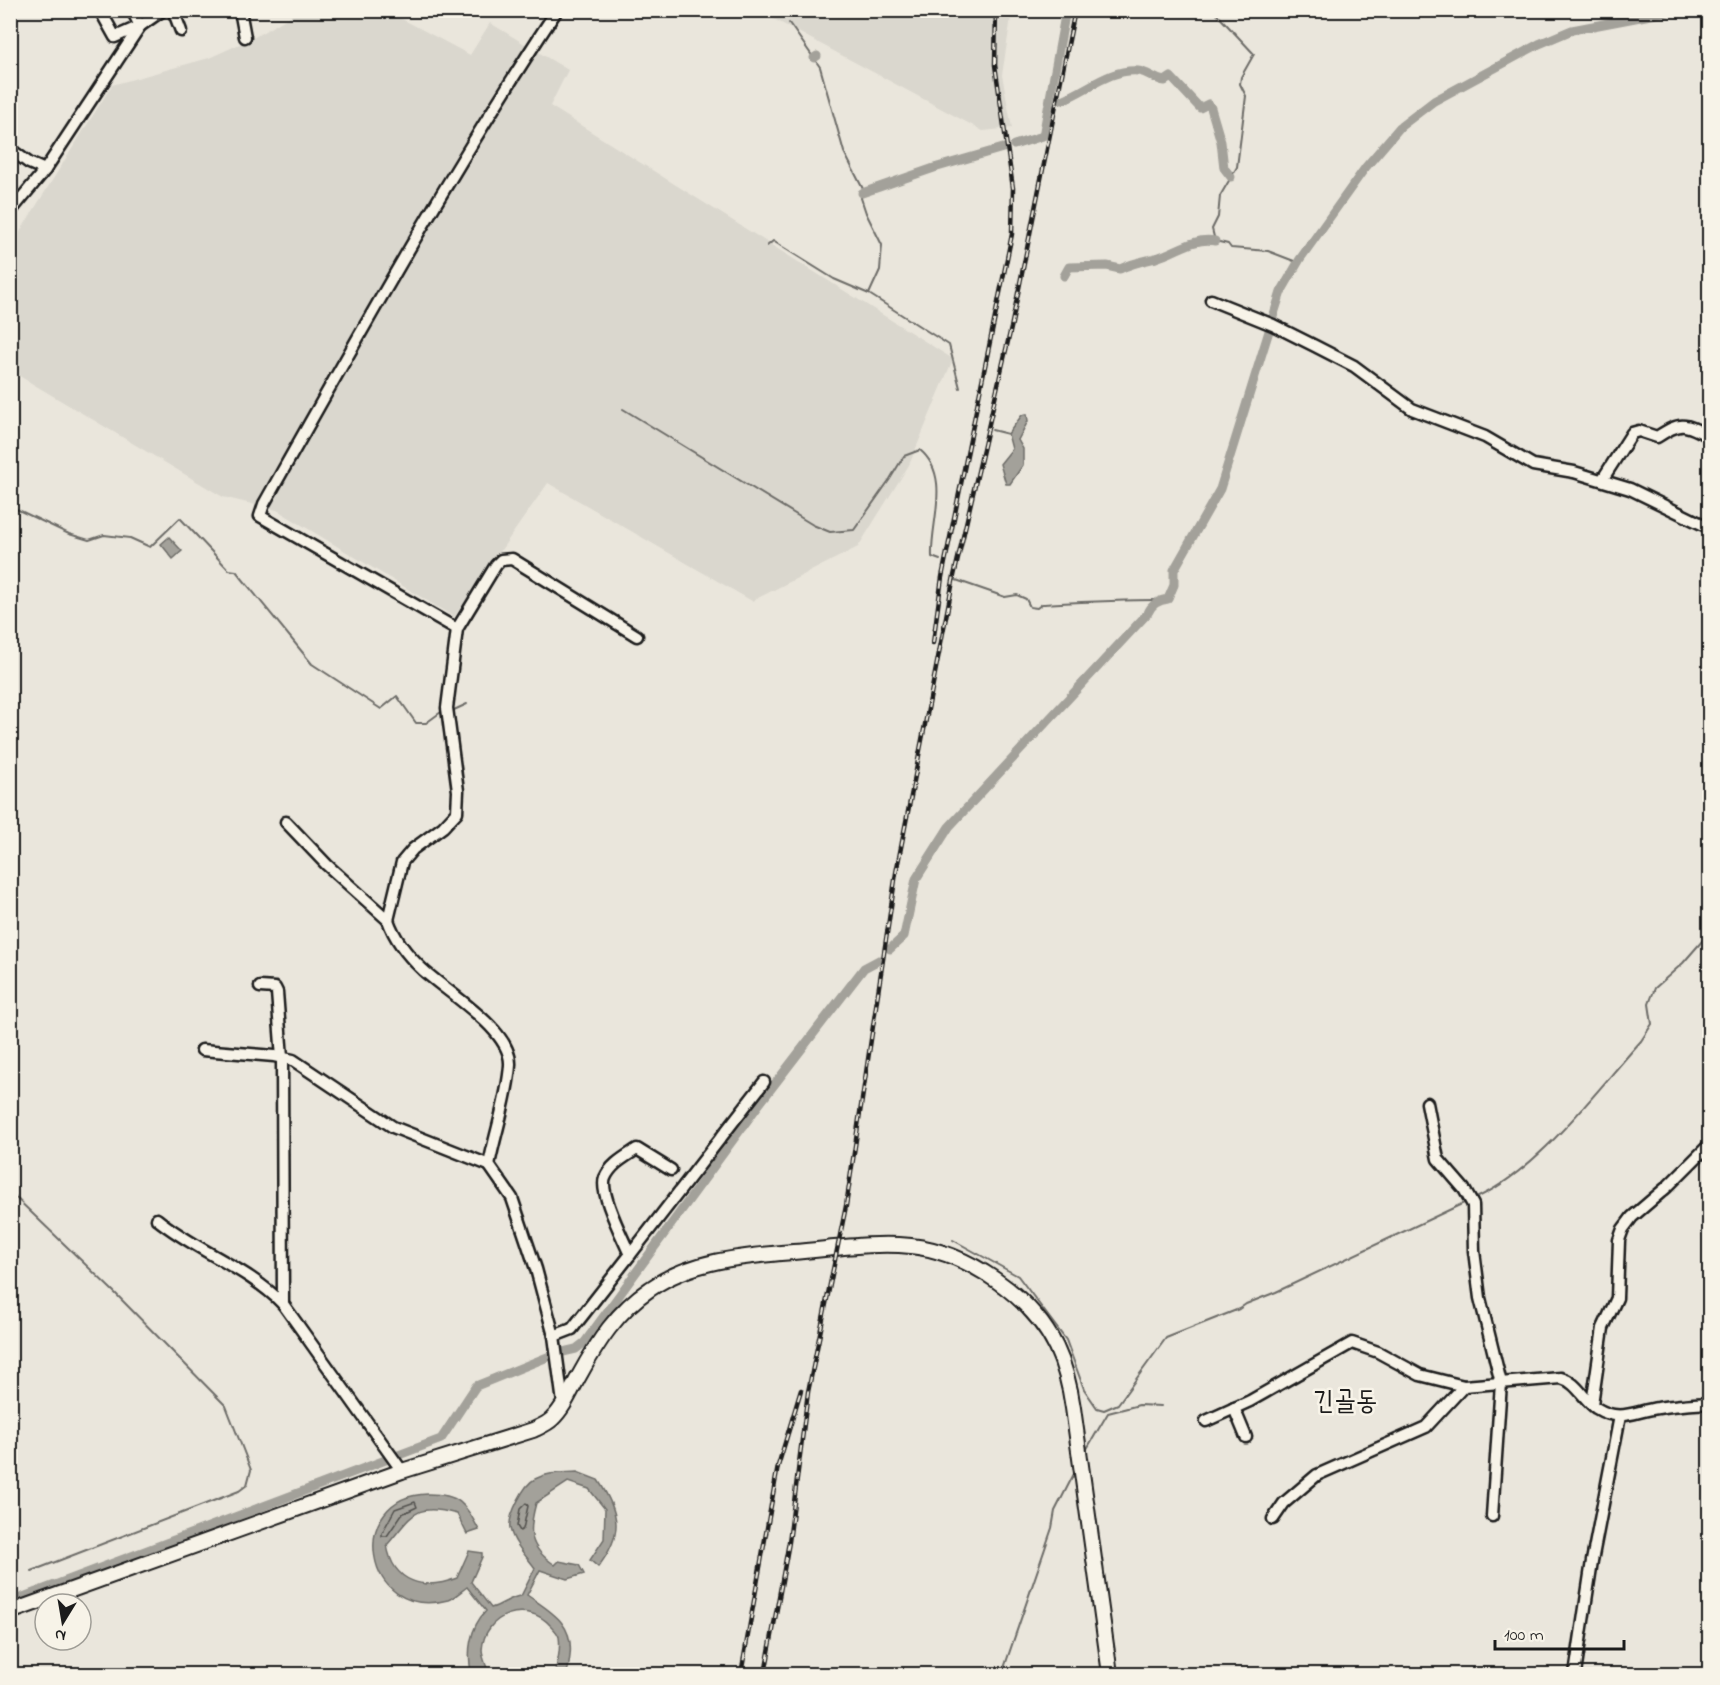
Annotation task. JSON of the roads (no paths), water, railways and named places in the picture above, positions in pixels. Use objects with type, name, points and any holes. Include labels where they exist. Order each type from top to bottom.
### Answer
[{"type":"main road","points":[[10,1612],[402,1471],[533,1430],[552,1419],[598,1343],[619,1315],[652,1287],[700,1266],[760,1255],[891,1245],[913,1246],[958,1259],[997,1283],[1029,1310],[1049,1335],[1062,1362],[1073,1408],[1110,1674]]},
{"type":"street","points":[[100,10],[115,37],[140,26],[163,10]]},
{"type":"street","points":[[132,10],[140,26]]},
{"type":"street","points":[[173,10],[181,31]]},
{"type":"street","points":[[240,10],[245,37]]},
{"type":"street","points":[[457,629],[260,516],[264,504],[361,330],[507,86],[557,10]]},
{"type":"street","points":[[10,212],[45,170],[140,26]]},
{"type":"street","points":[[10,149],[29,163],[45,170]]},
{"type":"street","points":[[1211,300],[1273,325],[1354,366],[1412,409],[1485,437],[1533,465],[1602,480],[1630,489],[1710,528]]},
{"type":"street","points":[[1602,480],[1632,433],[1639,431],[1657,437],[1671,426],[1680,425],[1710,437]]},
{"type":"street","points":[[388,920],[402,862],[413,849],[443,827],[457,812],[459,803],[447,708],[457,629],[496,565],[506,559],[524,565],[637,636]]},
{"type":"street","points":[[286,822],[327,865],[388,920],[394,938],[421,969],[492,1028],[506,1045],[510,1064],[489,1165]]},
{"type":"street","points":[[260,987],[275,988],[277,992],[282,1058],[283,1304]]},
{"type":"street","points":[[202,1050],[292,1060],[393,1127],[489,1165],[512,1198],[536,1269],[554,1336],[563,1403]]},
{"type":"street","points":[[554,1336],[572,1329],[764,1082]]},
{"type":"street","points":[[1427,1103],[1438,1159],[1464,1189],[1473,1204],[1474,1251],[1480,1298],[1501,1383],[1492,1516]]},
{"type":"street","points":[[1592,1404],[1602,1328],[1617,1298],[1619,1240],[1623,1229],[1632,1217],[1667,1187],[1710,1144]]},
{"type":"street","points":[[630,1255],[603,1190],[605,1178],[615,1163],[637,1149],[671,1170]]},
{"type":"street","points":[[157,1218],[189,1243],[271,1292],[283,1304],[402,1471]]},
{"type":"street","points":[[1206,1421],[1352,1343],[1378,1352],[1420,1375],[1464,1386],[1561,1378],[1574,1385],[1592,1404],[1620,1416],[1635,1416],[1656,1408],[1710,1403]]},
{"type":"street","points":[[1273,1519],[1284,1503],[1317,1475],[1426,1427],[1464,1386]]},
{"type":"street","points":[[1234,1408],[1246,1437]]},
{"type":"street","points":[[1575,1674],[1592,1561],[1620,1416]]},
{"type":"water","points":[[1027,414],[1028,421],[1018,440],[1023,449],[1023,465],[1010,484],[1006,484],[1000,464],[1012,449],[1008,434],[1022,415]]},
{"type":"water","points":[[169,537],[182,551],[173,559],[161,544]]},
{"type":"water","points":[[577,1472],[598,1480],[611,1503],[616,1524],[612,1544],[598,1567],[590,1560],[604,1539],[605,1509],[589,1489],[568,1482],[536,1503],[532,1522],[532,1538],[540,1552],[555,1565],[559,1561],[579,1565],[584,1574],[567,1579],[540,1570],[527,1595],[559,1619],[568,1635],[570,1645],[566,1674],[554,1674],[560,1647],[556,1631],[541,1618],[530,1613],[519,1612],[498,1619],[490,1627],[482,1650],[487,1668],[472,1674],[469,1658],[473,1632],[486,1611],[467,1587],[448,1600],[419,1602],[397,1593],[382,1577],[375,1556],[375,1534],[384,1514],[402,1500],[428,1494],[448,1496],[460,1502],[470,1513],[479,1530],[467,1534],[457,1514],[423,1511],[409,1519],[387,1545],[390,1558],[403,1576],[412,1581],[433,1584],[457,1578],[469,1551],[482,1553],[471,1582],[491,1608],[521,1596],[535,1568],[517,1544],[510,1528],[514,1509],[526,1487],[535,1479],[545,1475]]},
{"type":"waterway","points":[[1014,145],[1043,136],[1066,10]]},
{"type":"waterway","points":[[1213,10],[1254,54],[1241,77],[1240,84],[1246,96],[1237,167],[1220,196],[1218,217],[1212,229],[1215,241],[1228,244],[1231,248],[1268,251],[1294,261]]},
{"type":"waterway","points":[[1273,317],[1281,292],[1300,259],[1365,168],[1400,127],[1434,101],[1539,44],[1572,30],[1677,10]]},
{"type":"waterway","points":[[789,23],[820,67],[844,152],[863,189],[861,198],[866,213],[882,245],[880,270],[869,294],[949,345],[960,388]]},
{"type":"waterway","points":[[1062,100],[1099,81],[1127,71],[1138,71],[1165,81],[1171,77],[1200,108],[1208,104],[1211,108],[1221,142],[1224,168],[1231,177]]},
{"type":"waterway","points":[[862,193],[934,168],[1003,148]]},
{"type":"waterway","points":[[767,246],[773,241],[834,279],[869,294]]},
{"type":"waterway","points":[[1064,276],[1069,267],[1107,266],[1120,269],[1156,258],[1192,243],[1215,241]]},
{"type":"waterway","points":[[890,949],[904,936],[916,879],[949,827],[1153,605],[1168,599],[1174,585],[1174,570],[1220,489],[1269,331]]},
{"type":"waterway","points":[[623,409],[813,525],[830,532],[854,530],[904,456],[920,450],[930,461],[935,473],[937,501],[932,557],[940,560]]},
{"type":"waterway","points":[[992,430],[1008,434]]},
{"type":"waterway","points":[[10,506],[69,534],[89,540],[104,535],[130,538],[150,547],[180,518],[229,570],[236,571],[312,664],[381,709],[397,696],[416,723],[426,723],[441,712]]},
{"type":"waterway","points":[[956,580],[1005,597],[1017,595],[1026,599],[1030,607],[1037,608],[1042,604],[1157,600]]},
{"type":"waterway","points":[[454,710],[467,704]]},
{"type":"waterway","points":[[1474,1199],[1498,1186],[1520,1170],[1564,1129],[1641,1041],[1652,1024],[1649,1004],[1655,988],[1683,963],[1710,932]]},
{"type":"waterway","points":[[563,1352],[576,1349],[585,1342],[757,1107],[864,968],[879,960]]},
{"type":"waterway","points":[[10,1192],[113,1291],[226,1406],[251,1470],[247,1485],[239,1491],[32,1571]]},
{"type":"waterway","points":[[953,1240],[1018,1276],[1066,1340],[1084,1389],[1097,1408],[1104,1410],[1118,1404],[1166,1338],[1239,1309],[1466,1202]]},
{"type":"waterway","points":[[10,1602],[441,1439],[476,1386],[550,1356]]},
{"type":"waterway","points":[[1085,1452],[1108,1413],[1139,1405],[1161,1406]]},
{"type":"waterway","points":[[1002,1674],[1052,1528],[1055,1511],[1076,1470]]},
{"type":"railway","points":[[933,643],[942,577],[1012,234],[1013,188],[995,65],[996,10]]},
{"type":"railway","points":[[765,1674],[789,1542],[808,1392],[846,1206],[896,873],[954,576],[1011,328],[1075,10]]},
{"type":"railway","points":[[741,1674],[778,1466],[801,1390]]},
{"type":"district","name":"긴골동","points":[[1345,1402]]}]
